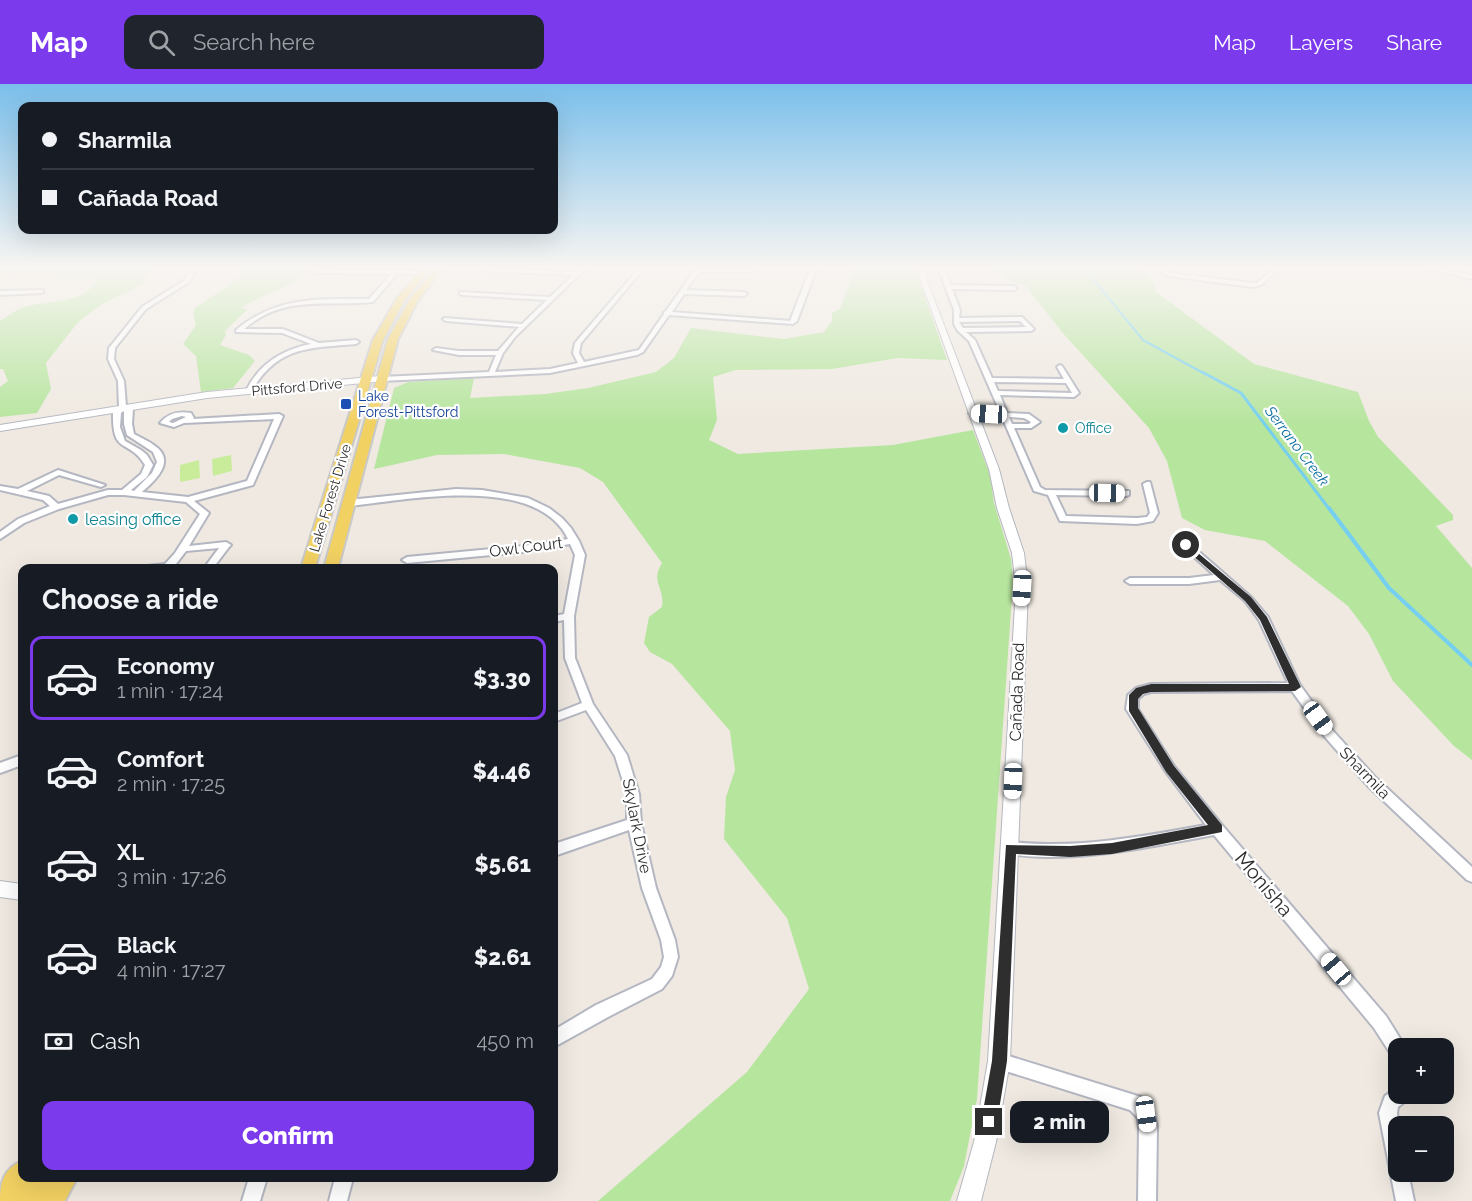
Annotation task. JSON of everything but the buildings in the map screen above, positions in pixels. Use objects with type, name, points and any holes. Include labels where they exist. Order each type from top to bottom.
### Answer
[{"type":"main road","name":"Lake Forest Drive","points":[[309,564],[364,381],[389,319]]},
{"type":"main road","name":"Lake Forest Drive","points":[[332,564],[381,379],[403,319]]},
{"type":"main road","points":[[6,1201],[18,1182]]},
{"type":"main road","points":[[30,1201],[39,1182]]},
{"type":"main road","points":[[49,1201],[61,1182]]},
{"type":"street","points":[[123,408],[122,381],[111,359],[112,348],[135,319]]},
{"type":"street","points":[[249,319],[238,331],[283,331],[318,345]]},
{"type":"street","points":[[491,374],[500,353],[531,319]]},
{"type":"street","points":[[582,365],[576,353],[578,343],[598,319]]},
{"type":"street","name":"Pittsford Drive","points":[[0,429],[123,408],[249,391],[381,379],[539,372],[582,365],[641,351],[662,319]]},
{"type":"street","points":[[734,319],[788,324],[795,319]]},
{"type":"street","name":"Cañada Road","points":[[937,319],[994,469],[1003,508],[1018,553],[1022,588],[999,1061],[985,1142],[969,1201]]},
{"type":"street","points":[[1015,319],[956,320],[960,330],[972,340],[1037,489],[1051,492],[1126,493]]},
{"type":"street","points":[[960,330],[1031,329],[1023,319]]},
{"type":"street","points":[[446,320],[524,326]]},
{"type":"street","points":[[249,391],[252,382],[271,360],[318,345],[356,342]]},
{"type":"street","points":[[436,350],[459,353],[500,353]]},
{"type":"street","points":[[995,393],[1076,393],[1060,367]]},
{"type":"street","points":[[990,380],[1069,381]]},
{"type":"street","points":[[123,408],[117,412],[115,431],[121,443],[139,452],[146,458],[149,465],[144,475],[124,492]]},
{"type":"street","points":[[123,408],[129,410],[130,435],[159,452],[161,458],[161,465],[156,473],[136,493]]},
{"type":"street","points":[[973,413],[1026,416],[1036,422],[1031,426],[1009,426]]},
{"type":"street","points":[[0,536],[21,521],[84,498],[124,492],[188,500],[250,483],[279,416],[187,422]]},
{"type":"street","points":[[20,492],[58,472],[101,485]]},
{"type":"street","points":[[1063,519],[1137,521],[1150,519],[1154,513],[1147,484]]},
{"type":"street","points":[[0,488],[46,498],[56,507]]},
{"type":"street","points":[[349,503],[456,492],[503,495],[525,500],[546,510],[563,525],[574,541]]},
{"type":"street","points":[[1051,492],[1069,531]]},
{"type":"street","points":[[171,564],[205,513],[188,500]]},
{"type":"street","name":"Owl Court","points":[[407,560],[524,549],[574,541]]},
{"type":"street","name":"Skylark Drive","points":[[558,1037],[602,1011],[657,984],[667,970],[671,957],[633,823],[633,794],[621,754],[588,705],[570,658],[569,616],[580,557],[574,541]]},
{"type":"street","points":[[183,549],[226,545],[212,564]]},
{"type":"street","name":"Sharmila","points":[[1186,545],[1248,599],[1264,619],[1295,687],[1329,734],[1372,782],[1472,876]]},
{"type":"street","points":[[1130,581],[1189,581],[1221,577]]},
{"type":"street","points":[[558,618],[569,616]]},
{"type":"street","name":"Monisha","points":[[1295,687],[1151,688],[1140,691],[1132,698],[1132,709],[1170,769],[1217,829],[1380,1022],[1390,1038]]},
{"type":"street","points":[[558,716],[588,705]]},
{"type":"street","points":[[0,768],[18,761]]},
{"type":"street","points":[[558,849],[633,823]]},
{"type":"street","points":[[1010,848],[1070,852],[1112,848],[1217,829]]},
{"type":"street","points":[[0,889],[18,891]]},
{"type":"street","points":[[999,1061],[1135,1103],[1146,1114],[1148,1127],[1147,1201]]},
{"type":"street","points":[[251,1201],[257,1182]]},
{"type":"street","points":[[338,1201],[343,1182]]},
{"type":"street","points":[[1401,1182],[1405,1201]]},
{"type":"green space","points":[[3,319],[82,319],[46,363],[51,389],[37,413],[0,417],[0,387],[8,381],[3,369],[0,369],[0,321]]},
{"type":"green space","points":[[194,319],[237,319],[225,331],[226,335],[220,345],[249,355],[255,361],[233,388],[201,392],[196,356],[183,344],[196,325]]},
{"type":"green space","points":[[832,319],[933,319],[947,360],[898,358],[832,369],[736,370],[713,377],[717,420],[709,440],[738,454],[893,445],[973,430],[990,475],[994,503],[1011,559],[1013,581],[977,1099],[964,1166],[950,1201],[598,1201],[747,1072],[809,989],[787,918],[724,839],[726,797],[735,770],[730,731],[672,664],[650,652],[644,643],[649,617],[662,607],[662,594],[657,575],[662,563],[603,482],[580,468],[504,454],[437,455],[374,469],[394,388],[408,382],[474,378],[470,398],[545,394],[588,388],[656,372],[674,358],[691,328],[784,339],[824,332]]},
{"type":"green space","points":[[1052,319],[1193,319],[1254,364],[1358,392],[1378,437],[1453,515],[1453,520],[1436,526],[1472,568],[1472,760],[1454,746],[1393,681],[1369,634],[1348,606],[1265,541],[1205,530],[1182,518],[1167,461],[1149,428]]},
{"type":"green space","points":[[231,455],[232,471],[213,476],[212,459]]},
{"type":"green space","points":[[199,460],[200,478],[180,482],[180,465]]},
{"type":"waterway","name":"Serrano Creek","points":[[1126,319],[1143,340],[1205,374]]},
{"type":"waterway","name":"Serrano Creek","points":[[1202,372],[1241,393],[1330,510]]},
{"type":"waterway","name":"Serrano Creek","points":[[1329,508],[1389,588],[1472,665]]},
{"type":"place","name":"Lake Forest-Pittsford","points":[[346,404]]},
{"type":"place","name":"Office","points":[[1063,428]]},
{"type":"place","name":"leasing office","points":[[73,519]]},
{"type":"route","points":[[989,1122],[999,1061],[1010,848],[1070,852],[1112,848],[1217,829],[1170,769],[1132,709],[1132,698],[1140,691],[1151,688],[1295,687],[1264,619],[1248,599],[1186,545]]}]
